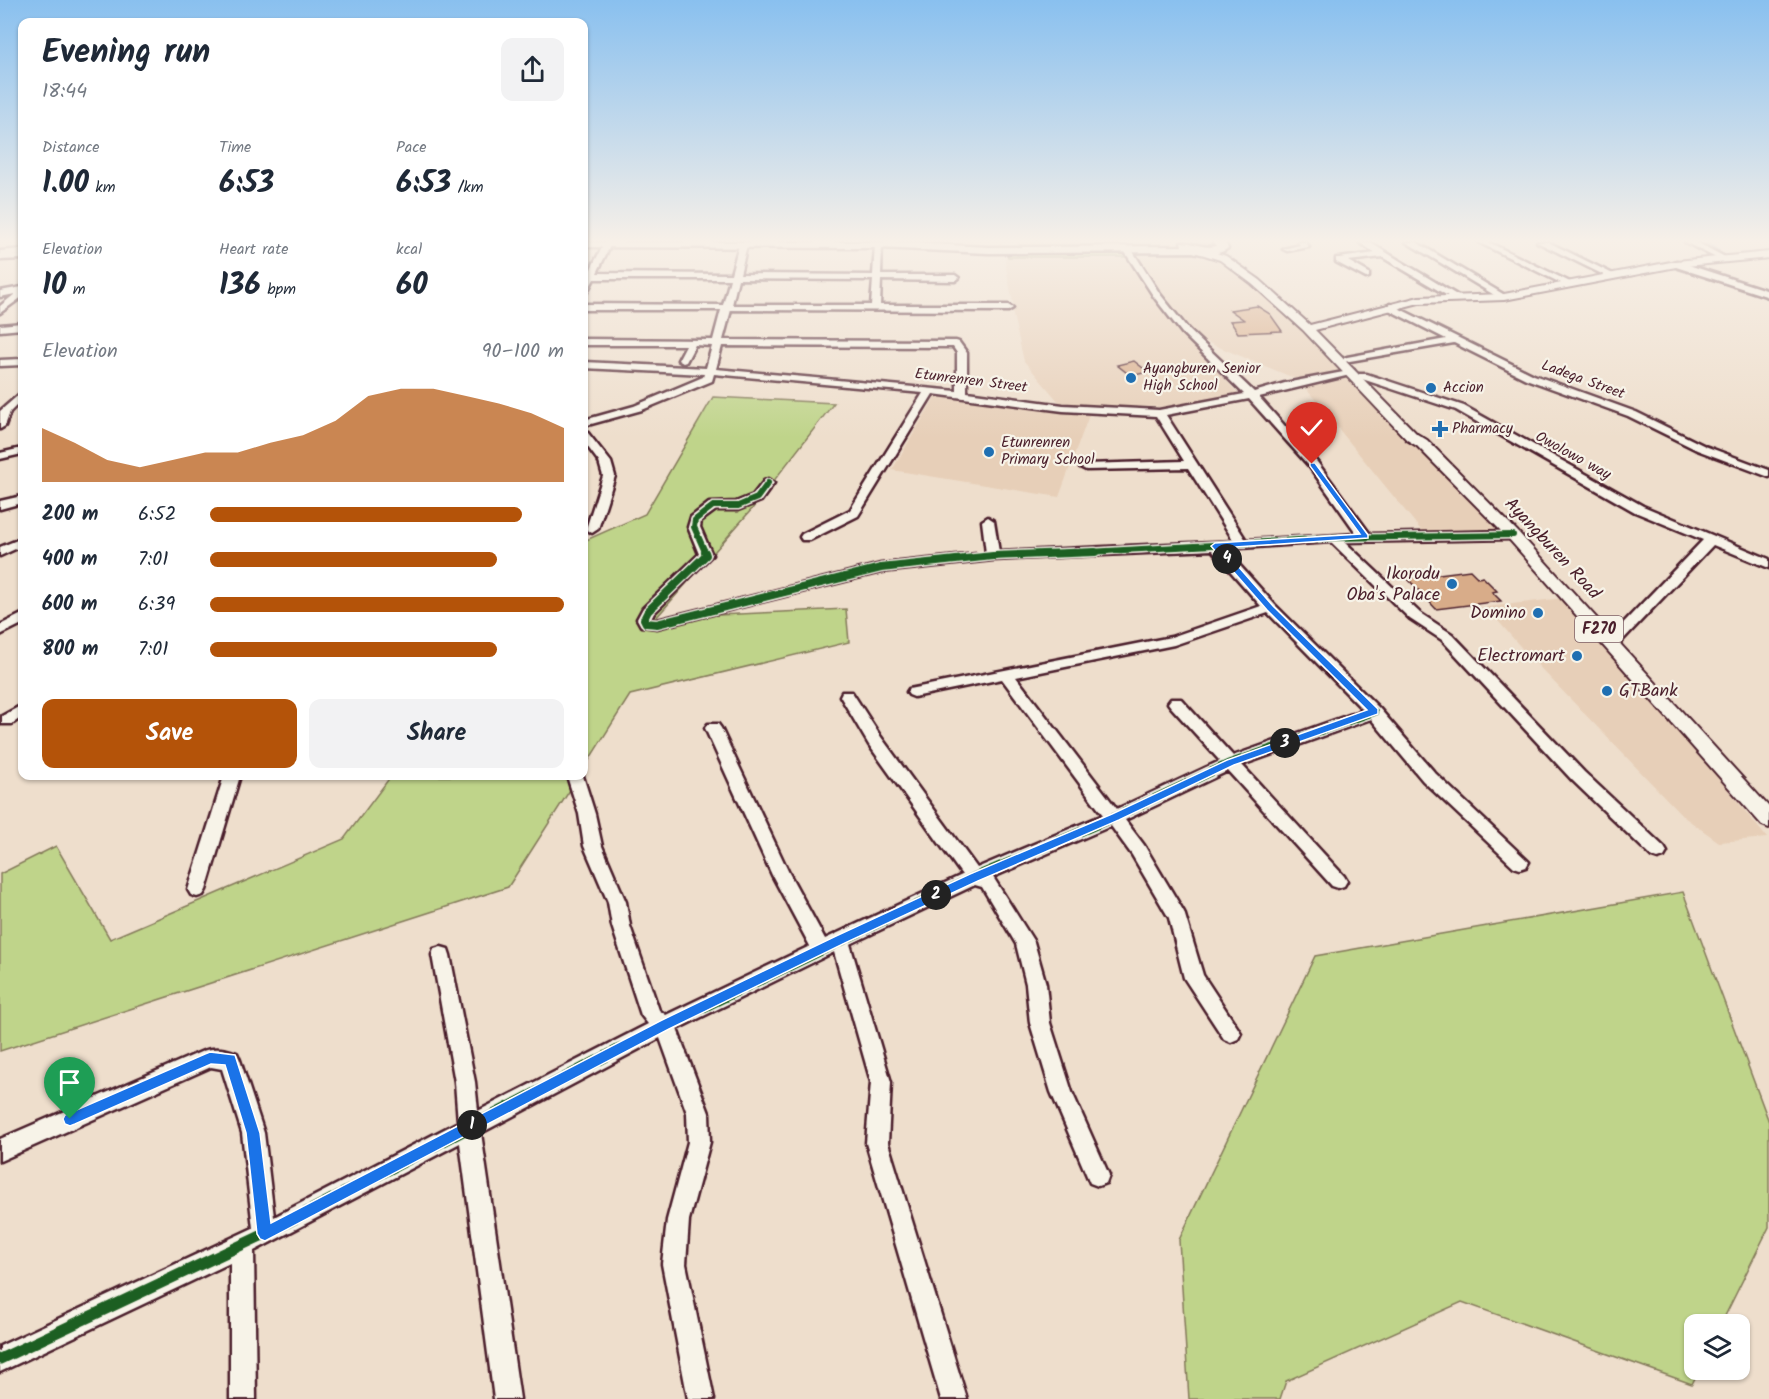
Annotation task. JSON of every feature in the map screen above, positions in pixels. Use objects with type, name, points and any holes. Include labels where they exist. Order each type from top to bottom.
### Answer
[{"type":"main road","name":"Ayangburen Road","points":[[1284,307],[1363,376],[1419,436],[1422,443]]},
{"type":"main road","name":"Ayangburen Road","points":[[1289,307],[1314,327],[1412,437],[1422,443],[1513,535],[1769,820]]},
{"type":"main road","points":[[1314,327],[1389,307]]},
{"type":"street","points":[[625,307],[1008,308]]},
{"type":"street","points":[[1167,307],[1185,331],[1251,396],[1312,464],[1366,537]]},
{"type":"street","name":"Ladega Street","points":[[1391,307],[1530,377],[1632,414],[1701,448],[1769,474]]},
{"type":"street","points":[[588,422],[638,408],[708,379],[726,308]]},
{"type":"street","points":[[0,328],[18,326]]},
{"type":"street","name":"Etunrenren Street","points":[[588,365],[711,371],[962,393],[1063,408],[1160,413],[1199,408],[1251,396],[1349,366],[1453,340]]},
{"type":"street","points":[[588,342],[956,344],[962,353],[962,393]]},
{"type":"street","points":[[683,360],[692,343]]},
{"type":"street","points":[[0,363],[18,362]]},
{"type":"street","name":"Owolowo way","points":[[1363,376],[1460,408],[1639,509],[1769,564]]},
{"type":"street","points":[[806,537],[854,513],[915,418],[930,390]]},
{"type":"street","points":[[0,426],[3,411],[18,398]]},
{"type":"street","points":[[3,411],[18,409]]},
{"type":"street","points":[[1160,413],[1242,544]]},
{"type":"street","points":[[588,440],[604,462],[609,476],[592,529]]},
{"type":"street","points":[[0,456],[18,453]]},
{"type":"street","points":[[1086,467],[1192,464]]},
{"type":"street","points":[[768,483],[758,498],[738,506],[713,506],[695,520],[694,527],[699,534],[706,555],[648,611],[644,619],[646,623],[657,624],[723,609],[880,568],[993,556],[1334,538],[1513,535]]},
{"type":"street","points":[[0,505],[18,501]]},
{"type":"street","points":[[988,521],[993,556]]},
{"type":"street","points":[[1334,538],[1415,616],[1447,637],[1578,776],[1658,852]]},
{"type":"street","points":[[1612,643],[1710,540]]},
{"type":"street","points":[[0,552],[18,544]]},
{"type":"street","points":[[1215,546],[1270,608],[1374,712],[1429,777],[1520,862]]},
{"type":"street","points":[[914,692],[1174,641],[1270,608]]},
{"type":"street","points":[[0,631],[18,620]]},
{"type":"street","points":[[1005,673],[1138,850],[1178,917],[1194,978],[1231,1033]]},
{"type":"street","points":[[848,696],[875,741],[974,878],[988,882],[1025,942],[1036,984],[1044,1035],[1062,1092],[1098,1175]]},
{"type":"street","points":[[1176,703],[1338,881]]},
{"type":"street","points":[[6,720],[18,712]]},
{"type":"street","points":[[0,1359],[265,1234],[665,1025],[831,944],[1230,763],[1374,712]]},
{"type":"street","points":[[713,728],[781,875],[831,944],[881,1082],[877,1143],[954,1399]]},
{"type":"street","points":[[197,890],[231,780]]},
{"type":"street","points":[[576,780],[587,814],[593,846],[617,902],[621,926],[651,1015],[665,1025],[698,1113],[699,1142],[678,1220],[674,1264],[701,1399]]},
{"type":"street","points":[[441,955],[465,1082],[469,1127],[507,1399]]},
{"type":"street","points":[[0,1150],[210,1058],[230,1060],[253,1133],[265,1234]]},
{"type":"street","points":[[242,1245],[243,1399]]},
{"type":"shaded area","points":[[1012,307],[1279,307],[1328,350],[1506,538],[1429,540],[1299,380],[1182,332],[1240,396],[1175,407],[1096,406],[1059,402],[1024,361]]},
{"type":"shaded area","name":"Etunrenren Primary School","points":[[937,394],[1089,415],[1059,497],[892,470]]},
{"type":"shaded area","points":[[1563,598],[1631,670],[1767,838],[1719,842],[1684,817],[1525,652],[1486,607]]},
{"type":"green space","points":[[713,397],[834,403],[752,509],[656,618],[846,609],[849,642],[630,695],[588,762],[588,539],[645,514]]},
{"type":"green space","points":[[388,780],[576,780],[508,887],[0,1051],[0,874],[56,846],[110,939],[344,839]]},
{"type":"green space","points":[[1683,892],[1769,1122],[1769,1227],[1726,1314],[1684,1314],[1684,1380],[1694,1380],[1692,1384],[1462,1302],[1286,1381],[1280,1399],[1189,1399],[1179,1240],[1315,956]]},
{"type":"building","points":[[1259,307],[1270,314],[1282,331],[1238,333],[1230,321],[1244,320],[1230,310]]},
{"type":"building","points":[[1134,361],[1148,372],[1131,376],[1117,365]]},
{"type":"building","name":"Ikorodu Oba's Palace","points":[[1470,570],[1478,578],[1483,577],[1497,591],[1492,592],[1501,601],[1436,609],[1407,578]]},
{"type":"cycle path","points":[[768,483],[757,498],[738,506],[713,506],[695,520],[694,527],[706,555],[648,611],[644,619],[646,623],[657,624],[881,568],[993,556],[1136,551],[1334,538],[1513,535]]},
{"type":"cycle path","points":[[0,1359],[265,1234],[665,1025],[840,940],[974,877],[1115,817],[1230,763],[1374,712]]},
{"type":"place","name":"Ayangburen Senior High School","points":[[1131,378]]},
{"type":"place","name":"Accion","points":[[1431,388]]},
{"type":"place","name":"Pharmacy","points":[[1440,429]]},
{"type":"place","name":"Etunrenren Primary School","points":[[989,452]]},
{"type":"place","name":"Ikorodu Oba's Palace","points":[[1452,584]]},
{"type":"place","name":"Domino","points":[[1538,613]]},
{"type":"place","name":"Electromart","points":[[1577,656]]},
{"type":"place","name":"GTBank","points":[[1607,691]]},
{"type":"route","points":[[70,1119],[210,1058],[230,1060],[253,1133],[265,1234],[665,1025],[840,940],[1230,763],[1374,712],[1270,608],[1215,546],[1366,537],[1312,464]]}]
